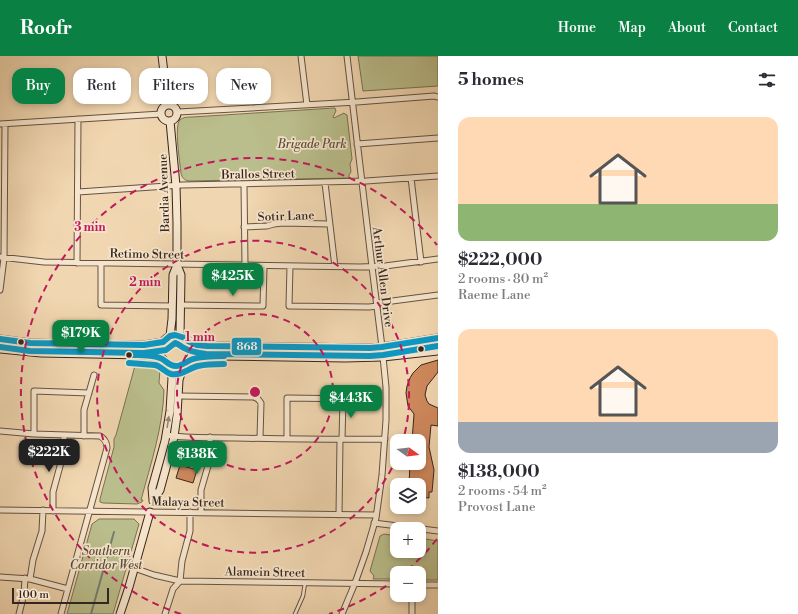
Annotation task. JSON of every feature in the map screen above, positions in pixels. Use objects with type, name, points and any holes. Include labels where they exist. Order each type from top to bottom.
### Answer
[{"type":"street","points":[[162,56],[168,105]]},
{"type":"street","points":[[301,56],[307,105]]},
{"type":"street","name":"Arthur Allen Drive","points":[[342,614],[366,552],[376,515],[382,475],[386,420],[386,387],[382,347],[347,56]]},
{"type":"street","points":[[178,112],[434,96],[438,97]]},
{"type":"street","points":[[168,105],[173,105],[178,112],[177,117],[170,121],[163,118],[161,114],[164,107],[168,105]]},
{"type":"street","points":[[0,290],[2,258],[3,124],[161,114]]},
{"type":"street","points":[[77,263],[78,119]]},
{"type":"street","name":"Bardia Avenue","points":[[170,121],[176,186],[177,265],[181,275],[180,336]]},
{"type":"street","points":[[357,144],[438,138]]},
{"type":"street","name":"Brallos Street","points":[[78,192],[176,186],[361,182],[438,176]]},
{"type":"street","points":[[410,178],[421,262]]},
{"type":"street","points":[[325,183],[335,267]]},
{"type":"street","points":[[244,184],[245,265]]},
{"type":"street","name":"Sotir Lane","points":[[244,227],[267,226],[283,223],[329,224]]},
{"type":"street","name":"Retimo Street","points":[[2,258],[44,262],[102,264],[335,267],[385,266],[438,259]]},
{"type":"street","points":[[102,264],[101,306],[172,306]]},
{"type":"street","name":"Bardia Avenue","points":[[170,336],[173,275],[177,265]]},
{"type":"street","points":[[180,304],[263,306],[264,266]]},
{"type":"street","points":[[290,266],[289,306],[369,307],[377,304],[438,296]]},
{"type":"street","points":[[162,359],[160,350],[163,342],[170,336],[175,335],[185,338],[197,345],[207,346],[358,348],[382,347],[438,338]]},
{"type":"street","points":[[0,339],[30,343],[105,345],[144,345],[163,342]]},
{"type":"street","points":[[120,614],[153,501],[160,490],[174,436],[179,396],[179,380],[191,351],[191,346],[188,341]]},
{"type":"street","points":[[0,349],[41,353],[144,355],[162,359],[169,365],[174,366],[179,366],[202,357],[219,356],[345,358],[383,357],[438,351]]},
{"type":"street","points":[[153,501],[152,488],[166,435],[170,411],[172,378],[169,365]]},
{"type":"street","points":[[84,436],[84,410],[94,375]]},
{"type":"street","points":[[34,434],[34,392],[89,393]]},
{"type":"street","points":[[179,396],[254,397],[258,399],[261,404],[260,438]]},
{"type":"street","points":[[287,439],[287,398],[358,399]]},
{"type":"street","points":[[339,515],[343,398]]},
{"type":"street","points":[[0,431],[64,436],[100,436],[104,438],[107,444],[61,614]]},
{"type":"street","points":[[166,435],[287,439],[385,439]]},
{"type":"street","points":[[53,511],[53,492],[63,455],[64,436]]},
{"type":"street","points":[[201,512],[201,494],[210,459],[210,437]]},
{"type":"street","name":"Malaya Street","points":[[0,510],[376,515]]},
{"type":"street","points":[[19,614],[42,531],[43,510]]},
{"type":"street","points":[[165,614],[173,589],[180,581],[182,562],[190,531],[190,512]]},
{"type":"street","points":[[374,523],[438,531]]},
{"type":"street","name":"Alamein Street","points":[[134,568],[154,575],[180,581],[390,584]]},
{"type":"street","points":[[0,577],[28,578],[68,589]]},
{"type":"street","points":[[426,585],[438,585]]},
{"type":"street","points":[[412,602],[412,614]]},
{"type":"lane","points":[[295,614],[303,596],[305,582]]},
{"type":"green space","points":[[358,56],[438,56],[438,86],[363,91]]},
{"type":"green space","name":"Brigade Park","points":[[335,108],[336,111],[333,117],[334,118],[344,113],[347,115],[352,159],[349,178],[189,181],[182,176],[177,129],[178,123],[183,118]]},
{"type":"green space","points":[[136,362],[151,365],[160,369],[159,383],[164,390],[156,445],[141,500],[143,500],[142,502],[137,504],[103,503],[100,502],[100,499],[114,447],[114,439]]},
{"type":"green space","name":"Southern Corridor West","points":[[99,519],[134,519],[139,524],[113,614],[67,614],[92,524]]},
{"type":"green space","points":[[384,534],[390,535],[390,558],[426,558],[426,539],[438,541],[438,580],[426,580],[426,566],[390,566],[390,579],[373,579],[374,576],[370,571],[380,536]]},
{"type":"building","points":[[438,360],[438,372],[427,386],[425,395],[429,404],[438,408],[438,426],[431,425],[429,447],[434,470],[432,492],[429,492],[429,498],[426,498],[426,478],[409,478],[410,470],[426,470],[426,434],[413,434],[414,414],[408,406],[406,393],[410,378],[421,365]]},
{"type":"building","points":[[180,465],[197,470],[193,483],[176,478]]},
{"type":"waterway","points":[[91,614],[114,532]]},
{"type":"transit line","name":"868","points":[[0,339],[30,343],[144,345],[163,342],[170,336],[175,335],[185,338],[197,345],[207,346],[370,348],[438,338]]},
{"type":"transit line","points":[[0,347],[30,351],[144,353],[166,350],[175,343],[197,353],[206,354],[370,356],[438,346]]},
{"type":"transit line","name":"868","points":[[129,355],[152,356],[176,366],[197,358],[224,356]]},
{"type":"transit line","points":[[129,363],[155,365],[171,374],[182,373],[195,367],[208,364],[224,364]]}]
